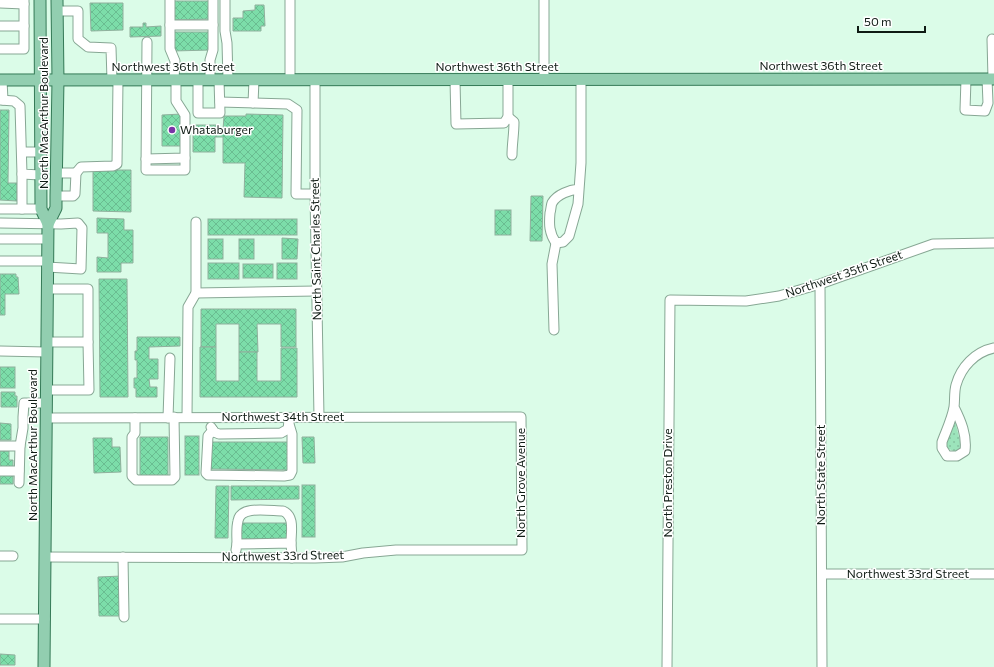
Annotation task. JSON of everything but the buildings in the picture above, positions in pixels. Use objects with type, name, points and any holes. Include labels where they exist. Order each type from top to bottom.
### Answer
[{"type":"main road","name":"North MacArthur Boulevard","points":[[40,0],[41,209],[48,224],[44,667]]},
{"type":"main road","name":"North MacArthur Boulevard","points":[[48,224],[56,208],[58,0]]},
{"type":"main road","name":"Northwest 36th Street","points":[[1,80],[991,79]]},
{"type":"street","points":[[147,42],[146,159],[185,158],[185,115],[176,101],[175,61],[170,49],[170,0]]},
{"type":"street","points":[[213,0],[213,50],[210,60],[219,80]]},
{"type":"street","points":[[198,80],[198,113],[220,113],[219,80],[227,43],[225,31],[225,0]]},
{"type":"street","points":[[290,0],[290,80]]},
{"type":"street","points":[[544,0],[544,80]]},
{"type":"street","points":[[0,4],[24,2],[24,50],[0,49]]},
{"type":"street","points":[[56,196],[73,196],[75,194],[76,173],[81,167],[113,166],[117,164],[115,80],[111,48],[88,47],[78,39],[78,11],[58,12]]},
{"type":"street","points":[[170,25],[213,25]]},
{"type":"street","points":[[0,26],[24,26]]},
{"type":"street","points":[[966,79],[965,110],[985,111],[988,103],[991,79],[992,39]]},
{"type":"street","points":[[1,80],[1,100],[14,101],[20,106],[22,209]]},
{"type":"street","points":[[253,103],[254,80]]},
{"type":"street","name":"North Saint Charles Street","points":[[315,80],[316,291],[319,417]]},
{"type":"street","points":[[455,80],[456,124],[504,123],[508,117],[508,80]]},
{"type":"street","points":[[556,243],[563,242],[569,236],[578,204],[581,163],[581,80]]},
{"type":"street","points":[[220,102],[288,104],[297,110],[315,110]]},
{"type":"street","points":[[297,110],[296,194],[315,194]]},
{"type":"street","points":[[508,117],[514,122],[512,155]]},
{"type":"street","points":[[22,152],[40,152]]},
{"type":"street","points":[[57,173],[76,173]]},
{"type":"street","points":[[22,174],[40,175]]},
{"type":"street","points":[[556,243],[551,237],[549,223],[552,203],[559,195],[571,190],[579,189]]},
{"type":"street","points":[[0,208],[41,209]]},
{"type":"street","points":[[187,417],[188,307],[196,293],[196,222]]},
{"type":"street","points":[[0,223],[78,223],[82,228],[81,269],[47,264],[0,261]]},
{"type":"street","points":[[0,239],[48,239]]},
{"type":"street","points":[[554,330],[552,264],[556,243]]},
{"type":"street","name":"Northwest 35th Street","points":[[670,300],[746,301],[779,296],[820,284],[933,244],[994,243]]},
{"type":"street","name":"North State Street","points":[[820,284],[822,667]]},
{"type":"street","points":[[46,390],[88,390],[88,289],[47,289]]},
{"type":"street","points":[[196,293],[316,291]]},
{"type":"street","name":"North Preston Drive","points":[[667,667],[670,300]]},
{"type":"street","points":[[0,351],[88,342]]},
{"type":"street","points":[[954,408],[960,420],[966,442],[965,450],[957,456],[948,456],[942,448],[942,442],[954,408],[956,386],[963,369],[974,357],[986,350],[994,348]]},
{"type":"street","points":[[135,418],[135,433],[132,437],[132,476],[136,480],[172,480],[175,478],[171,418],[170,358]]},
{"type":"street","points":[[19,483],[20,446],[23,428],[24,403],[46,404]]},
{"type":"street","points":[[210,417],[210,426],[219,434],[281,433],[288,429],[289,421]]},
{"type":"street","name":"Northwest 34th Street","points":[[46,418],[210,417],[289,421],[319,417],[521,417]]},
{"type":"street","name":"North Grove Avenue","points":[[521,417],[522,550]]},
{"type":"street","points":[[213,430],[208,436],[206,473],[208,475],[284,476],[290,474],[292,471],[292,434],[289,421]]},
{"type":"street","points":[[0,446],[20,446]]},
{"type":"street","points":[[0,471],[20,471]]},
{"type":"street","points":[[236,557],[238,521],[240,516],[247,510],[283,511],[287,513],[292,520],[292,558]]},
{"type":"street","points":[[237,544],[291,543]]},
{"type":"street","name":"Northwest 33rd Street","points":[[45,556],[292,558],[342,557],[363,553],[396,550],[522,550]]},
{"type":"street","points":[[0,556],[13,556]]},
{"type":"street","points":[[123,557],[124,617]]},
{"type":"street","name":"Northwest 33rd Street","points":[[822,574],[994,574]]},
{"type":"street","points":[[0,618],[45,619]]},
{"type":"green space","points":[[955,421],[961,445],[959,450],[955,452],[947,448],[946,444]]},
{"type":"place","name":"Whataburger","points":[[172,130]]}]
